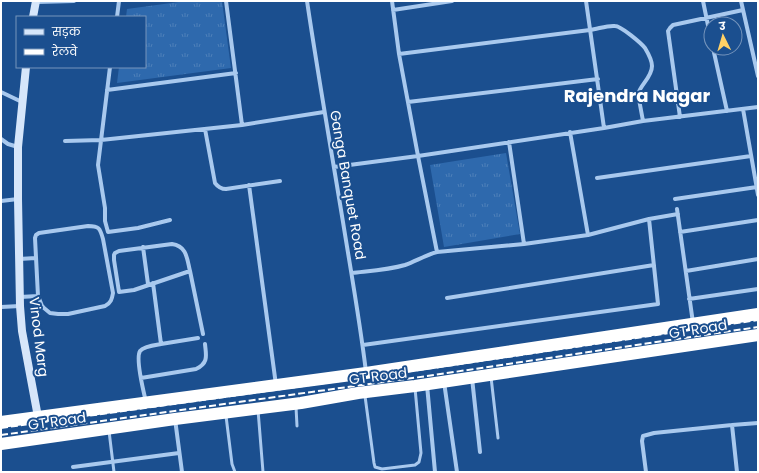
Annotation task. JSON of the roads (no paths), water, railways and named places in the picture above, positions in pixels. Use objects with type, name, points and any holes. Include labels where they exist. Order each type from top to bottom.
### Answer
[{"type":"highway","name":"GT Road","points":[[1,422],[366,372],[758,314]]},
{"type":"highway","name":"GT Road","points":[[1,444],[472,378],[758,335]]},
{"type":"highway","points":[[126,405],[129,426]]},
{"type":"street","points":[[33,16],[36,2],[74,1]]},
{"type":"street","points":[[117,16],[119,1]]},
{"type":"street","points":[[226,1],[242,125]]},
{"type":"street","name":"Ganga Banquet Road","points":[[307,1],[324,112],[352,273],[366,372]]},
{"type":"street","points":[[392,1],[399,54],[437,252]]},
{"type":"street","points":[[393,10],[452,1]]},
{"type":"street","points":[[586,1],[604,128]]},
{"type":"street","points":[[703,1],[706,16]]},
{"type":"street","points":[[741,1],[758,76]]},
{"type":"street","points":[[715,16],[743,10]]},
{"type":"street","points":[[680,117],[668,31],[673,25],[703,19]]},
{"type":"street","points":[[399,54],[590,30],[614,25],[620,27],[644,48],[652,65],[649,76],[639,89],[638,94],[643,121]]},
{"type":"street","points":[[715,56],[727,111]]},
{"type":"street","name":"Vinod Marg","points":[[26,68],[18,147],[20,306],[22,331],[38,417]]},
{"type":"street","points":[[110,68],[98,165],[105,208],[105,221],[108,232],[138,228],[170,220]]},
{"type":"street","points":[[107,90],[236,73]]},
{"type":"street","points":[[408,102],[598,79]]},
{"type":"street","points":[[1,92],[23,102]]},
{"type":"street","points":[[334,167],[418,156],[643,121],[758,107]]},
{"type":"street","points":[[743,109],[758,194]]},
{"type":"street","points":[[65,141],[101,140],[242,125],[324,112]]},
{"type":"street","points":[[205,129],[215,183],[222,189],[280,180]]},
{"type":"street","points":[[570,132],[588,235]]},
{"type":"street","points":[[1,139],[8,144],[18,147]]},
{"type":"street","points":[[509,142],[524,244]]},
{"type":"street","points":[[596,178],[751,156]]},
{"type":"street","points":[[249,185],[276,384]]},
{"type":"street","points":[[675,199],[757,187]]},
{"type":"street","points":[[1,201],[18,199]]},
{"type":"street","points":[[677,209],[693,323]]},
{"type":"street","points":[[352,273],[400,266],[437,252],[524,244],[588,235],[650,219],[678,214]]},
{"type":"street","points":[[363,345],[658,304],[650,219]]},
{"type":"street","points":[[680,232],[758,220]]},
{"type":"street","points":[[88,226],[99,228],[103,239],[113,293],[109,304],[68,314],[58,314],[50,313],[44,308],[38,296],[34,238],[36,235],[39,233],[88,226]]},
{"type":"street","points":[[190,271],[134,290],[119,292],[114,255],[119,251],[172,244],[184,249],[190,271],[202,334]]},
{"type":"street","points":[[144,248],[148,284]]},
{"type":"street","points":[[19,259],[36,258]]},
{"type":"street","points":[[686,271],[758,259]]},
{"type":"street","points":[[447,298],[654,265]]},
{"type":"street","points":[[153,283],[161,344]]},
{"type":"street","points":[[689,299],[758,289]]},
{"type":"street","points":[[20,297],[38,296]]},
{"type":"street","points":[[1,307],[20,306]]},
{"type":"street","points":[[146,402],[139,363],[140,351],[144,348],[161,344],[198,338]]},
{"type":"street","points":[[141,378],[196,369],[202,366],[205,363],[206,356],[205,344]]},
{"type":"street","points":[[472,378],[480,452]]},
{"type":"street","points":[[444,382],[457,472]]},
{"type":"street","points":[[421,385],[435,472]]},
{"type":"street","points":[[175,419],[182,472]]},
{"type":"street","points":[[646,472],[642,441],[643,436],[654,433],[732,424],[758,423]]},
{"type":"street","points":[[732,424],[737,472]]},
{"type":"street","points":[[73,467],[179,453]]},
{"type":"lane","points":[[491,375],[498,438]]},
{"type":"lane","points":[[364,392],[375,466],[382,469],[416,465],[420,462],[421,453],[421,385]]},
{"type":"lane","points":[[296,403],[297,426]]},
{"type":"lane","points":[[258,408],[263,472]]},
{"type":"lane","points":[[225,413],[232,464],[235,472]]},
{"type":"lane","points":[[108,429],[114,472]]},
{"type":"railway","points":[[1,428],[426,369],[758,320]]},
{"type":"railway","points":[[1,435],[427,376],[758,327]]},
{"type":"district","name":"Rajendra Nagar","points":[[637,95]]}]
